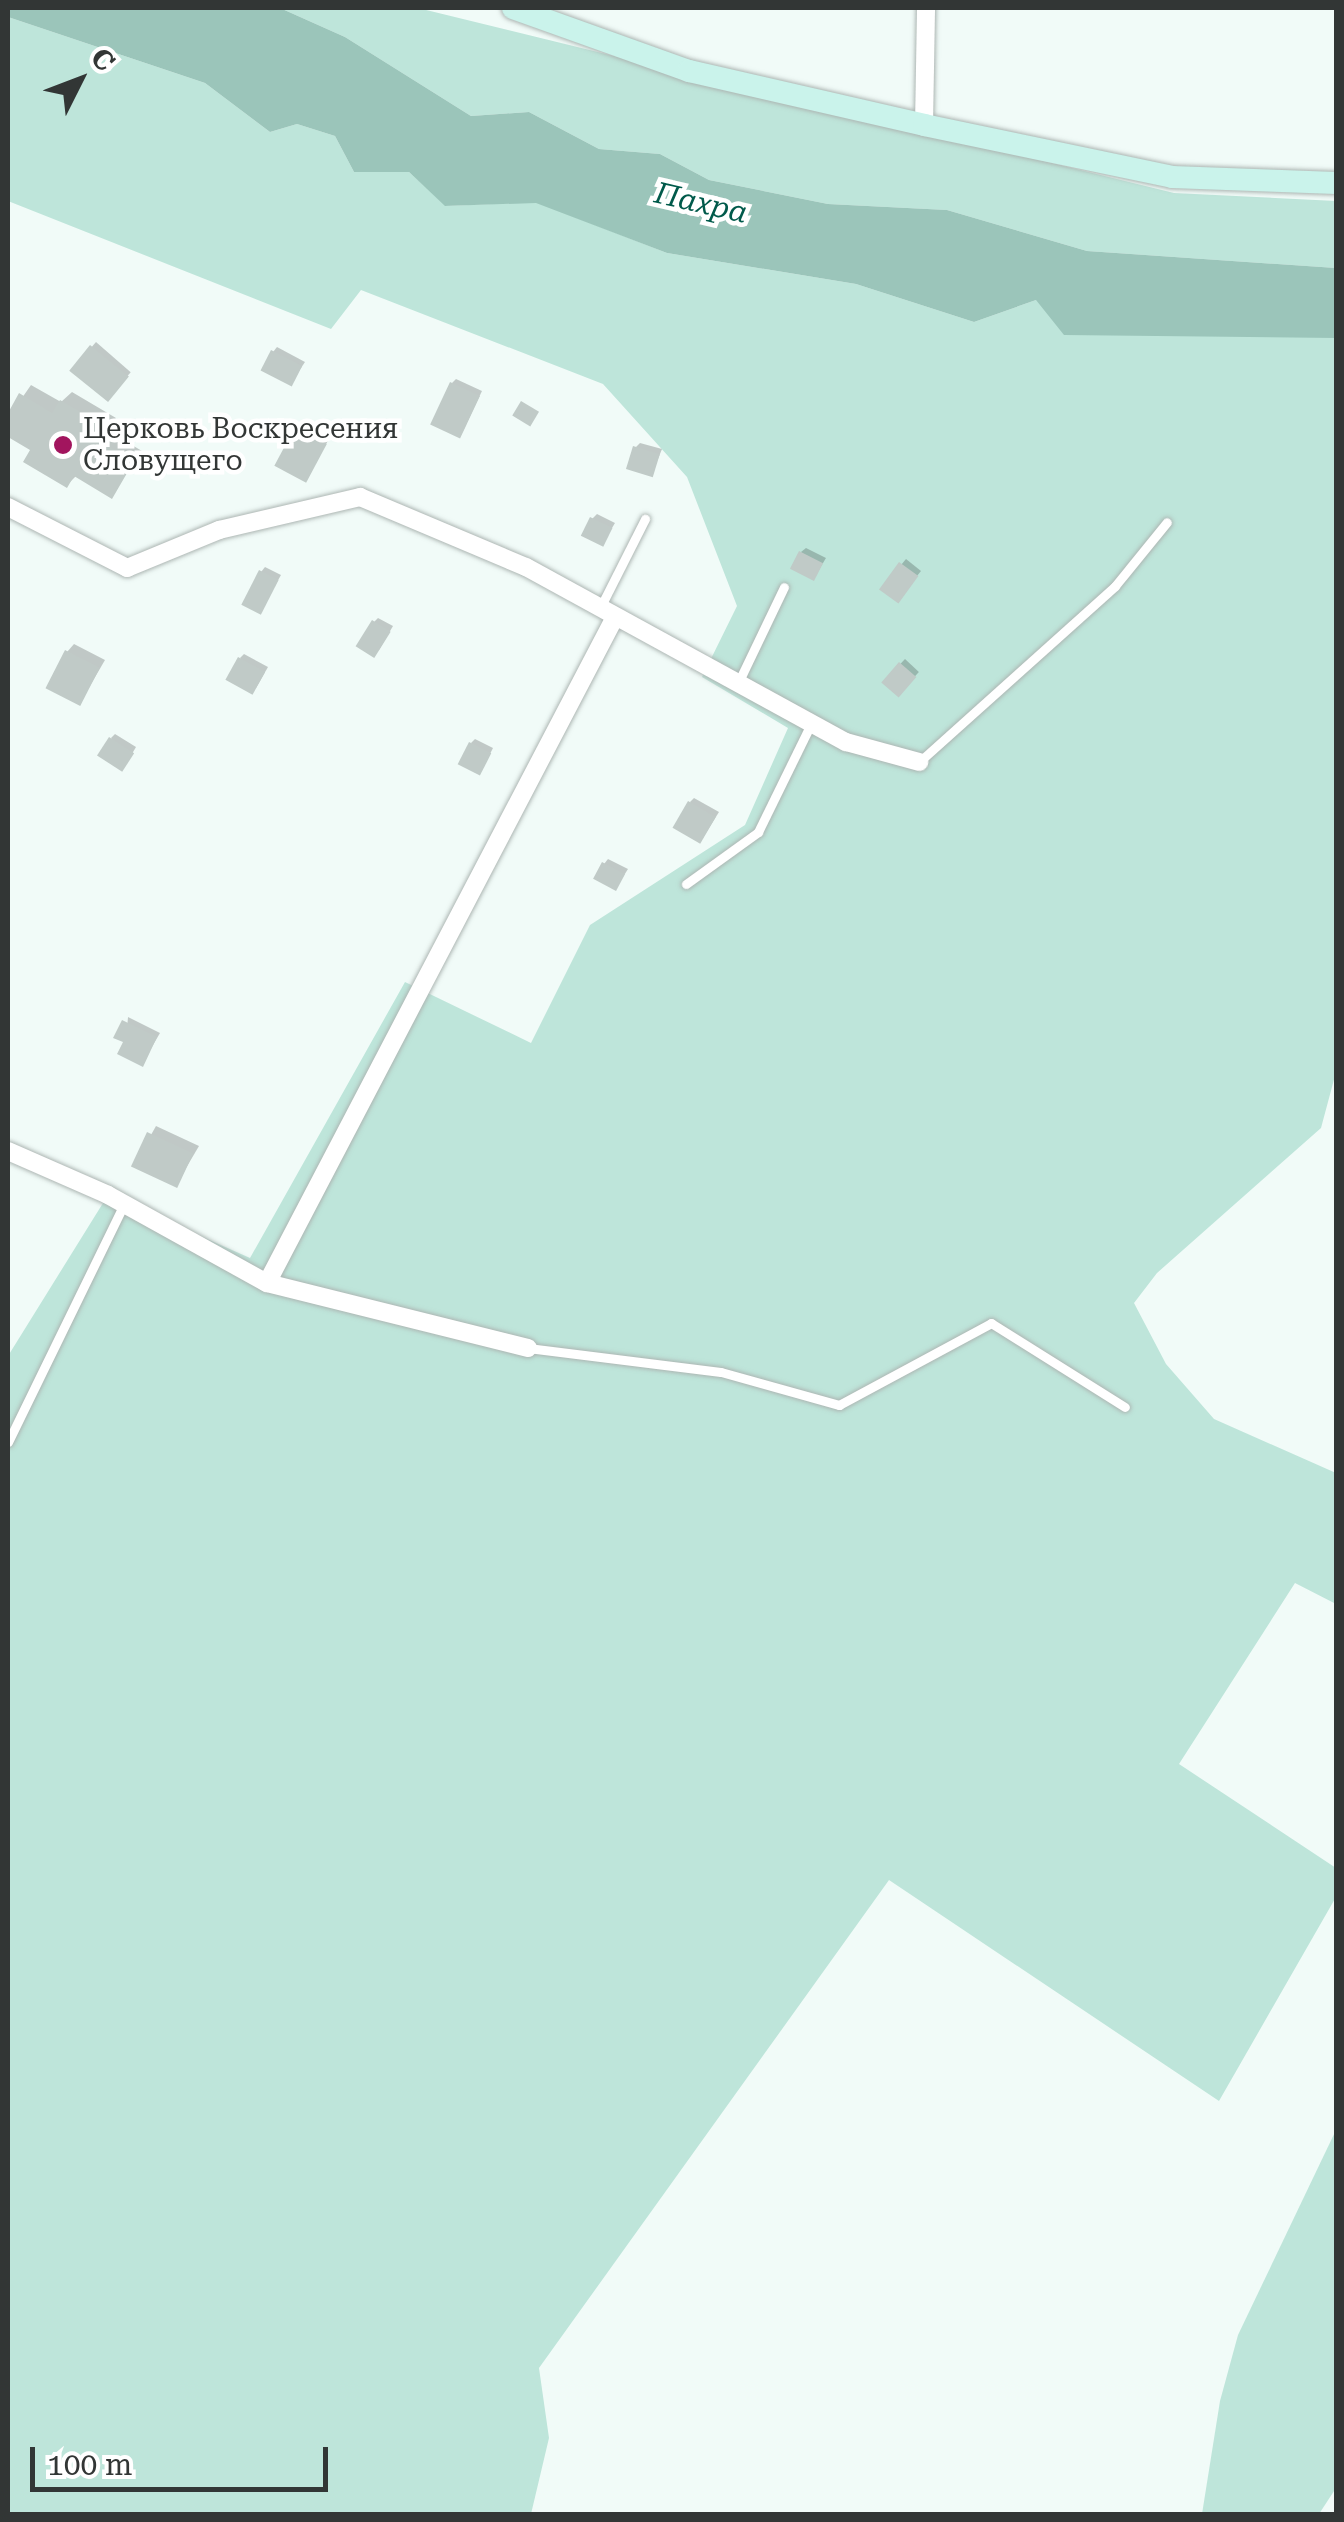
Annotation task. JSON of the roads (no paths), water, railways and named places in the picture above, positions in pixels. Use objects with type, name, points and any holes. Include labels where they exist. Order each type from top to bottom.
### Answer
[{"type":"street","points":[[513,8],[689,71],[924,125],[1172,177],[1336,182]]},
{"type":"street","points":[[924,125],[926,8]]},
{"type":"street","points":[[8,507],[127,568],[219,530],[360,496],[526,566],[846,742],[919,762]]},
{"type":"street","points":[[267,1283],[608,613]]},
{"type":"street","points":[[8,1151],[124,1204],[267,1283],[528,1348]]},
{"type":"lane","points":[[608,613],[646,519]]},
{"type":"lane","points":[[919,762],[1115,586],[1167,522]]},
{"type":"lane","points":[[739,681],[784,587]]},
{"type":"lane","points":[[686,884],[758,832],[812,722]]},
{"type":"lane","points":[[8,1442],[124,1204]]},
{"type":"lane","points":[[528,1348],[721,1372],[839,1405],[991,1323],[1125,1407]]},
{"type":"water","name":"Пахра","points":[[8,8],[280,8],[345,37],[471,116],[529,112],[599,149],[660,154],[709,180],[828,204],[947,210],[1087,251],[1336,268],[1336,338],[1064,335],[1036,300],[974,322],[856,284],[667,253],[536,203],[445,206],[409,172],[354,172],[335,136],[297,124],[270,132],[205,83],[8,17]]},
{"type":"place","name":"Церковь Воскресения Словущего","points":[[63,445]]}]
